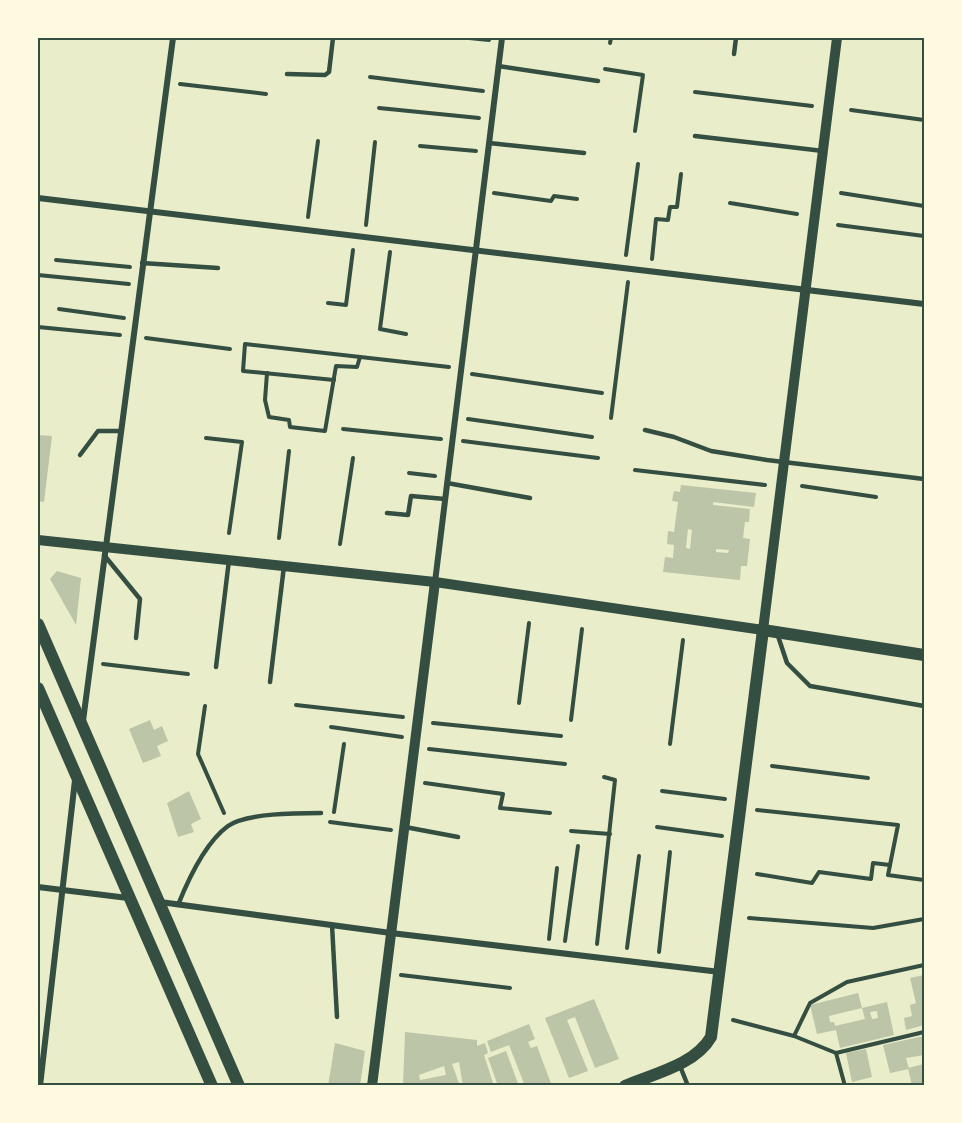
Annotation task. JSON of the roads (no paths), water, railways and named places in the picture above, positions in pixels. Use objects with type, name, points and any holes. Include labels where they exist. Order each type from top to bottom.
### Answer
[{"type":"main road","points":[[38,624],[239,1086]]},
{"type":"main road","points":[[625,1086],[679,1064],[704,1049],[711,1037],[763,630],[924,655]]},
{"type":"main road","points":[[38,688],[212,1086]]},
{"type":"street","points":[[82,729],[173,38]]},
{"type":"street","points":[[38,540],[105,551],[229,560],[435,582],[763,630],[837,38]]},
{"type":"street","points":[[372,1086],[502,40]]},
{"type":"street","points":[[38,198],[924,304]]},
{"type":"street","points":[[40,1086],[75,776]]},
{"type":"street","points":[[38,887],[128,898]]},
{"type":"street","points":[[160,902],[391,933],[721,972]]},
{"type":"lane","points":[[287,74],[325,75],[329,72],[333,38]]},
{"type":"lane","points":[[734,54],[736,38]]},
{"type":"lane","points":[[498,66],[598,81]]},
{"type":"lane","points":[[695,136],[823,151]]},
{"type":"lane","points":[[489,143],[584,153]]},
{"type":"lane","points":[[142,266],[218,268]]},
{"type":"lane","points":[[645,430],[674,437],[711,451],[784,463],[924,480]]},
{"type":"lane","points":[[80,455],[98,431],[120,431]]},
{"type":"lane","points":[[447,480],[530,498]]},
{"type":"lane","points":[[387,513],[408,515],[411,496],[445,499]]},
{"type":"lane","points":[[105,551],[140,599],[136,638]]},
{"type":"lane","points":[[216,667],[229,560]]},
{"type":"lane","points":[[270,682],[284,566]]},
{"type":"lane","points":[[777,632],[788,663],[810,686],[924,706]]},
{"type":"lane","points":[[178,905],[190,876],[230,825],[272,813],[321,813]]},
{"type":"lane","points":[[404,829],[458,837]]},
{"type":"lane","points":[[332,925],[337,1017]]},
{"type":"lane","points":[[679,1064],[688,1086]]}]
